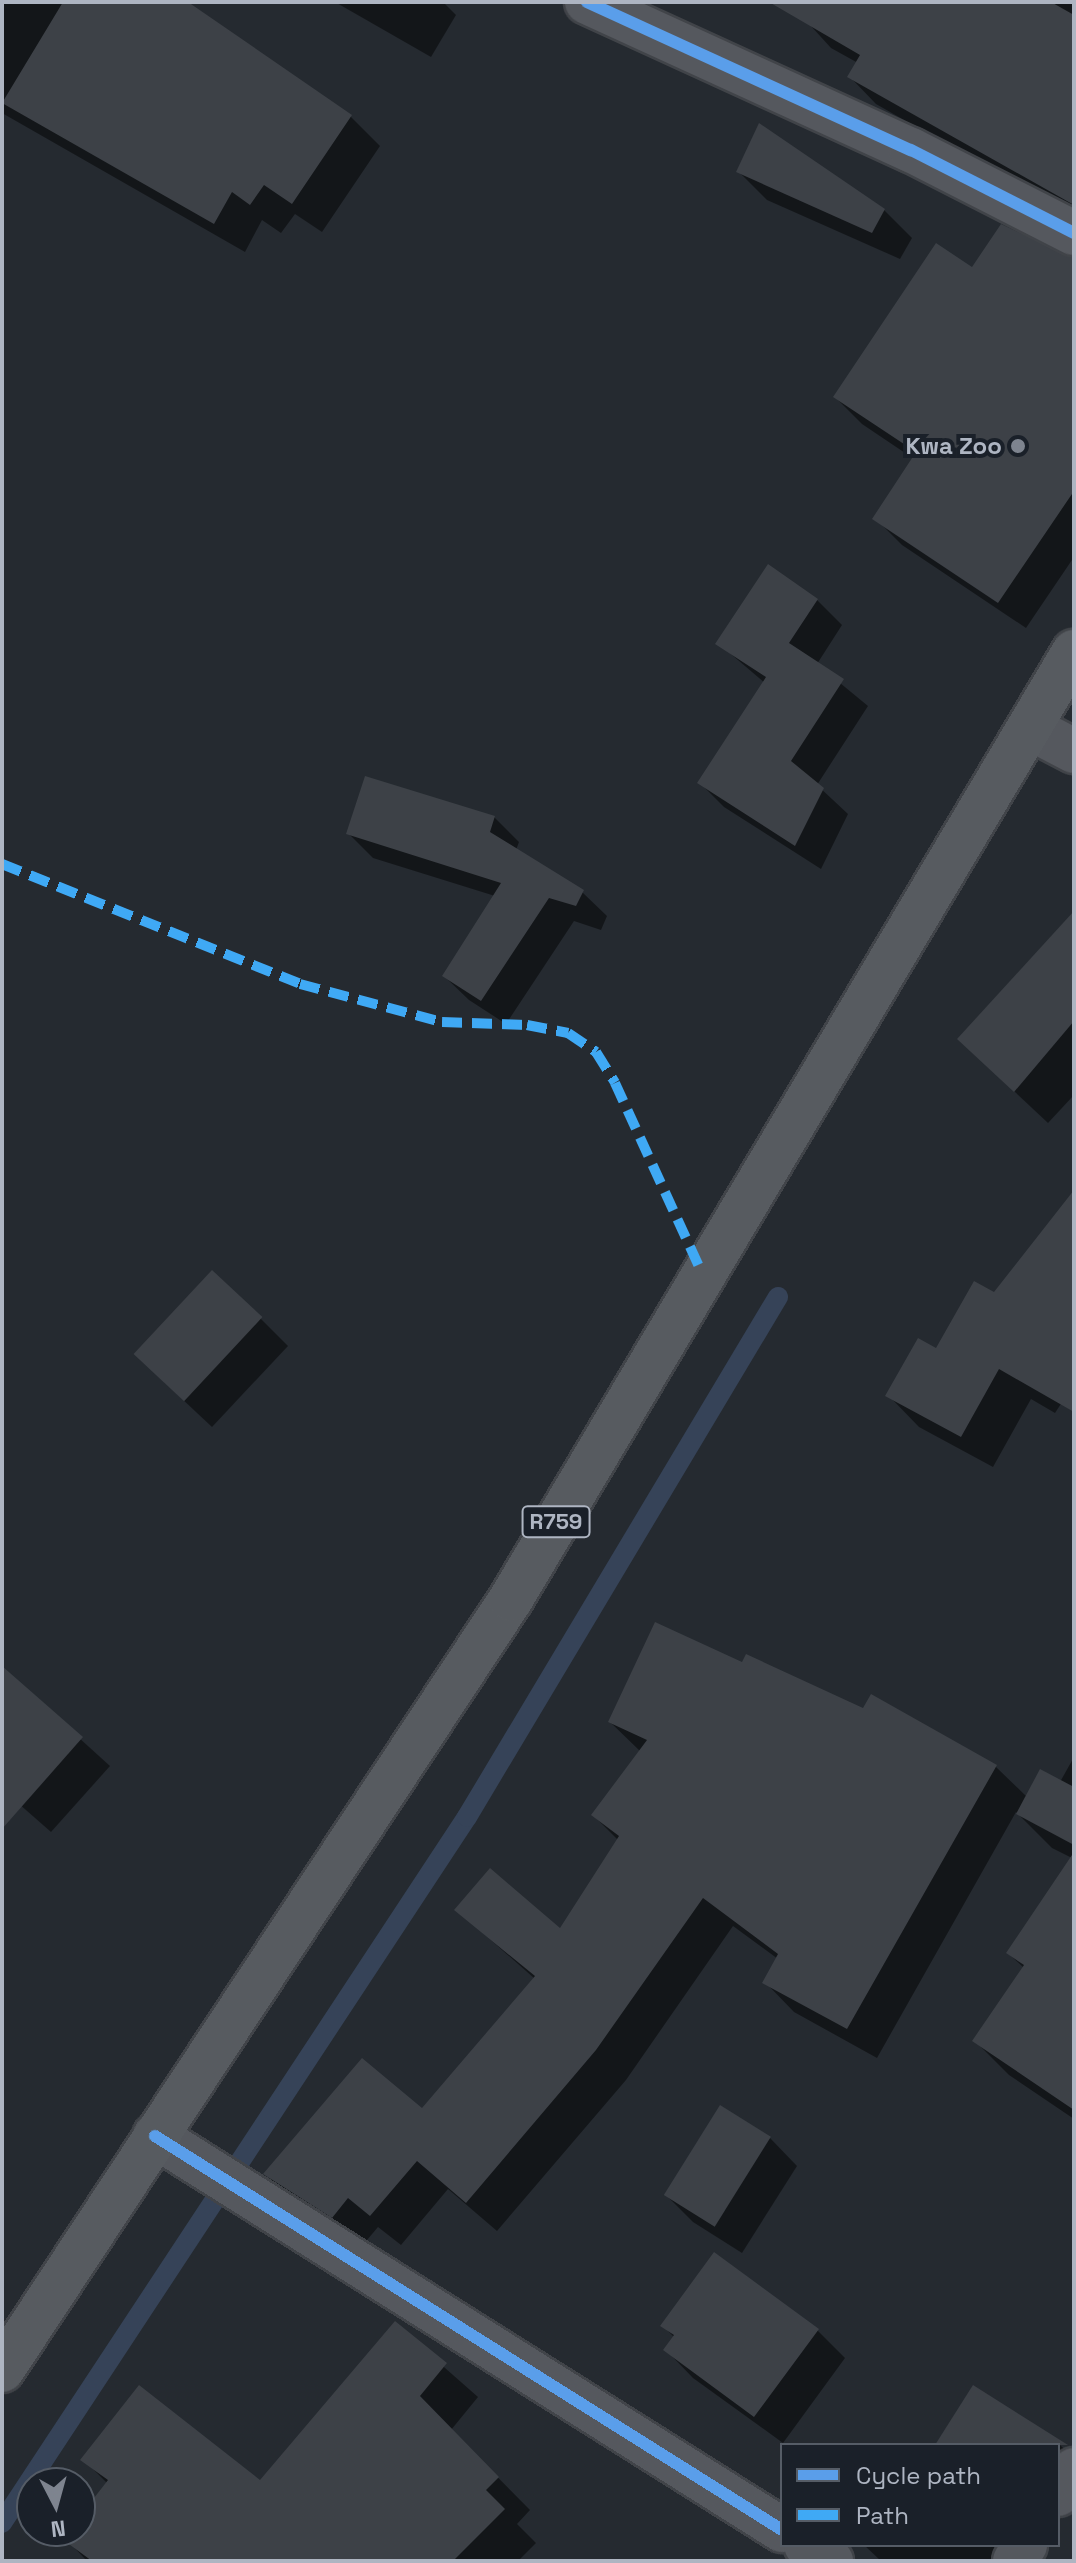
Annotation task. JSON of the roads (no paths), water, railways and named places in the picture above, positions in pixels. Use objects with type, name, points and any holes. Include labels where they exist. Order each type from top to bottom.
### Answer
[{"type":"main road","name":"R759","points":[[2,2370],[511,1599],[1074,652]]},
{"type":"street","points":[[587,2],[911,150],[1074,233]]},
{"type":"street","points":[[1030,728],[1074,751]]},
{"type":"street","points":[[155,2136],[780,2529]]},
{"type":"street","points":[[1060,2491],[1074,2470]]},
{"type":"street","points":[[809,2547],[831,2561]]},
{"type":"waterway","points":[[2,2523],[467,1817],[778,1297]]},
{"type":"place","name":"Kwa Zoo","points":[[1018,446]]}]
